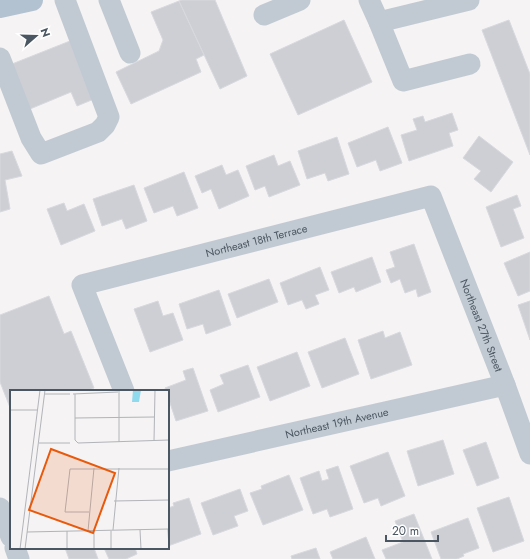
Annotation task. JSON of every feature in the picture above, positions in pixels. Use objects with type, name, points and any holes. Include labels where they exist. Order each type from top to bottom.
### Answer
[{"type":"main road","points":[[0,7],[32,0]]},
{"type":"street","points":[[0,58],[31,138],[41,154],[98,132],[105,125],[109,117],[65,0]]},
{"type":"street","points":[[109,0],[130,53]]},
{"type":"street","points":[[264,15],[300,0]]},
{"type":"street","points":[[368,0],[379,22],[403,81],[470,64]]},
{"type":"street","points":[[379,22],[469,0]]},
{"type":"street","name":"Northeast 18th Terrace","points":[[124,390],[82,285],[432,196]]},
{"type":"street","name":"Northeast 27th Street","points":[[432,196],[530,454]]},
{"type":"street","name":"Northeast 19th Avenue","points":[[169,461],[505,386]]},
{"type":"street","points":[[4,511],[10,534]]},
{"type":"building","points":[[215,0],[247,76],[220,89],[179,1]]},
{"type":"building","points":[[179,1],[204,55],[196,59],[201,72],[131,104],[116,72],[159,51],[163,40],[151,12]]},
{"type":"building","points":[[344,20],[372,82],[298,115],[270,54]]},
{"type":"building","points":[[509,20],[530,74],[530,155],[482,30]]},
{"type":"building","points":[[70,41],[94,99],[77,106],[71,92],[30,109],[12,64]]},
{"type":"building","points":[[452,113],[458,130],[449,133],[453,146],[409,161],[401,135],[417,130],[413,119],[423,116],[425,122]]},
{"type":"building","points":[[388,127],[402,163],[380,171],[376,160],[357,167],[348,143]]},
{"type":"building","points":[[479,136],[513,162],[491,192],[474,179],[481,171],[463,158]]},
{"type":"building","points":[[337,137],[349,174],[328,181],[325,173],[307,179],[298,151]]},
{"type":"building","points":[[12,151],[22,176],[5,180],[10,209],[0,212],[0,154]]},
{"type":"building","points":[[274,155],[278,166],[290,161],[300,185],[269,197],[265,186],[255,190],[246,166]]},
{"type":"building","points":[[222,165],[226,175],[238,170],[249,196],[219,209],[211,189],[202,193],[195,176]]},
{"type":"building","points":[[184,172],[198,208],[177,216],[173,206],[154,213],[144,188]]},
{"type":"building","points":[[134,185],[147,221],[126,229],[122,219],[102,226],[93,199]]},
{"type":"building","points":[[517,195],[521,206],[513,209],[524,238],[501,247],[486,207]]},
{"type":"building","points":[[64,203],[67,211],[84,204],[95,231],[61,245],[47,209]]},
{"type":"building","points":[[414,244],[431,292],[418,297],[416,289],[405,293],[400,279],[391,283],[386,270],[395,267],[390,252]]},
{"type":"building","points":[[530,252],[530,291],[518,296],[504,263]]},
{"type":"building","points":[[372,257],[381,282],[356,292],[354,287],[339,293],[331,272]]},
{"type":"building","points":[[320,267],[329,290],[315,295],[319,304],[306,309],[302,300],[288,305],[280,283]]},
{"type":"building","points":[[269,279],[278,302],[237,318],[228,294]]},
{"type":"building","points":[[219,290],[231,325],[206,334],[203,324],[187,329],[179,304]]},
{"type":"building","points":[[49,296],[64,334],[71,331],[94,388],[89,390],[10,390],[10,407],[0,382],[0,315]]},
{"type":"building","points":[[158,301],[163,316],[173,313],[183,340],[150,352],[134,309]]},
{"type":"building","points":[[530,301],[530,340],[518,305]]},
{"type":"building","points":[[383,331],[385,338],[400,332],[412,365],[371,379],[358,340]]},
{"type":"building","points":[[345,338],[359,374],[322,388],[308,352]]},
{"type":"building","points":[[297,352],[310,386],[270,401],[257,367]]},
{"type":"building","points":[[248,365],[260,397],[218,412],[210,390],[224,384],[220,375]]},
{"type":"building","points":[[193,368],[208,411],[176,421],[169,400],[169,390],[166,390],[165,388],[186,380],[183,371]]},
{"type":"building","points":[[443,440],[454,474],[418,486],[407,451]]},
{"type":"building","points":[[486,442],[499,478],[477,486],[463,450]]},
{"type":"building","points":[[388,452],[405,496],[381,506],[378,498],[364,503],[350,466]]},
{"type":"building","points":[[338,466],[353,509],[330,517],[327,509],[313,514],[300,478],[319,471],[322,481],[329,479],[326,470]]},
{"type":"building","points":[[289,475],[303,510],[263,525],[250,493],[262,489],[261,486]]},
{"type":"building","points":[[240,489],[248,511],[234,516],[238,526],[213,535],[201,503]]},
{"type":"building","points":[[509,497],[524,541],[493,552],[477,508]]},
{"type":"building","points":[[189,498],[201,534],[169,546],[169,508],[174,506],[173,503]]},
{"type":"building","points":[[414,514],[432,559],[386,559],[382,550],[403,542],[395,521]]},
{"type":"building","points":[[468,518],[479,548],[463,554],[464,556],[457,559],[441,559],[431,532]]},
{"type":"building","points":[[366,537],[375,559],[333,559],[330,552]]},
{"type":"building","points":[[316,548],[320,559],[292,559],[291,556]]},
{"type":"building","points":[[65,549],[94,549],[98,559],[69,559]]},
{"type":"building","points":[[104,549],[135,549],[137,554],[126,559],[109,559]]}]
